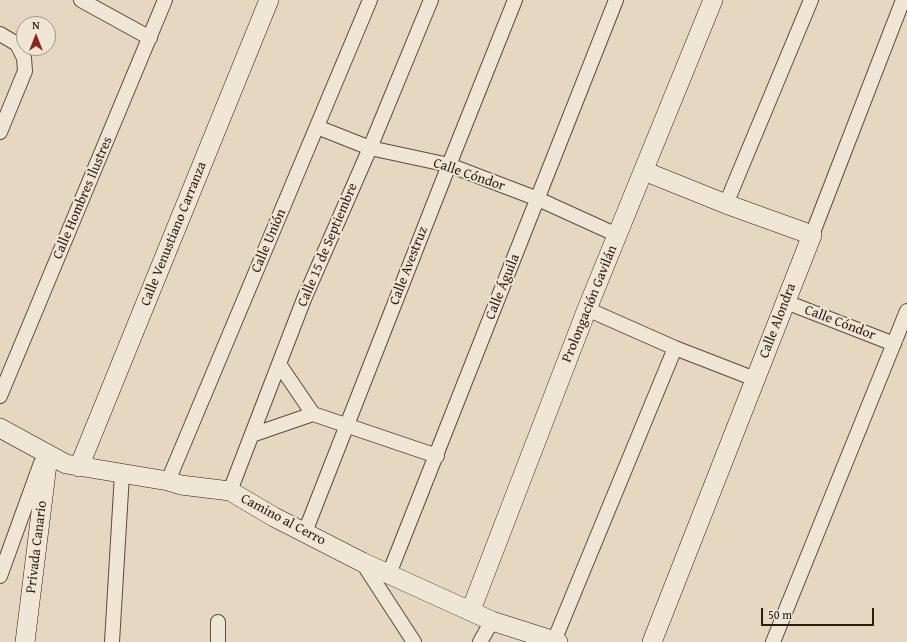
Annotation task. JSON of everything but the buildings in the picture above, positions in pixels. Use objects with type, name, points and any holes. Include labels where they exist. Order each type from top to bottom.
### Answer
[{"type":"main road","name":"Calle Venustiano Carranza","points":[[79,467],[269,0]]},
{"type":"main road","name":"Prolongación Gavilán","points":[[471,610],[587,309],[713,0]]},
{"type":"main road","points":[[644,171],[726,204],[812,235]]},
{"type":"main road","name":"Calle Alondra","points":[[652,642],[812,235]]},
{"type":"main road","name":"Camino al Cerro","points":[[0,428],[45,458],[66,464],[168,481],[181,485],[230,491],[274,517],[306,532],[362,562],[471,610],[492,621],[556,641]]},
{"type":"main road","name":"Privada Canario","points":[[25,642],[45,458]]},
{"type":"street","points":[[81,0],[150,38]]},
{"type":"street","name":"Calle Hombres Ilustres","points":[[0,396],[165,0]]},
{"type":"street","name":"Calle Unión","points":[[168,481],[370,0]]},
{"type":"street","name":"Calle 15 de Septiembre","points":[[230,491],[304,299],[370,148],[431,0]]},
{"type":"street","name":"Calle Avestruz","points":[[306,532],[515,0]]},
{"type":"street","name":"Calle Águila","points":[[389,574],[437,456],[616,0]]},
{"type":"street","points":[[726,204],[811,0]]},
{"type":"street","name":"Calle Alondra","points":[[812,235],[903,0]]},
{"type":"street","points":[[0,34],[18,44],[24,58],[25,71],[0,132]]},
{"type":"street","name":"Calle Cóndor","points":[[317,127],[370,148],[449,165],[538,199],[617,235]]},
{"type":"street","name":"Calle Cóndor","points":[[786,302],[894,344]]},
{"type":"street","points":[[587,309],[675,348],[755,379]]},
{"type":"street","points":[[773,642],[907,312]]},
{"type":"street","points":[[556,641],[675,348]]},
{"type":"street","points":[[279,364],[313,414]]},
{"type":"street","points":[[252,435],[313,414],[348,424],[437,456]]},
{"type":"street","points":[[0,576],[41,462],[45,458]]},
{"type":"street","points":[[112,642],[122,474]]},
{"type":"street","points":[[362,562],[414,642]]},
{"type":"street","points":[[480,642],[492,621]]},
{"type":"street","points":[[218,622],[218,642]]}]
